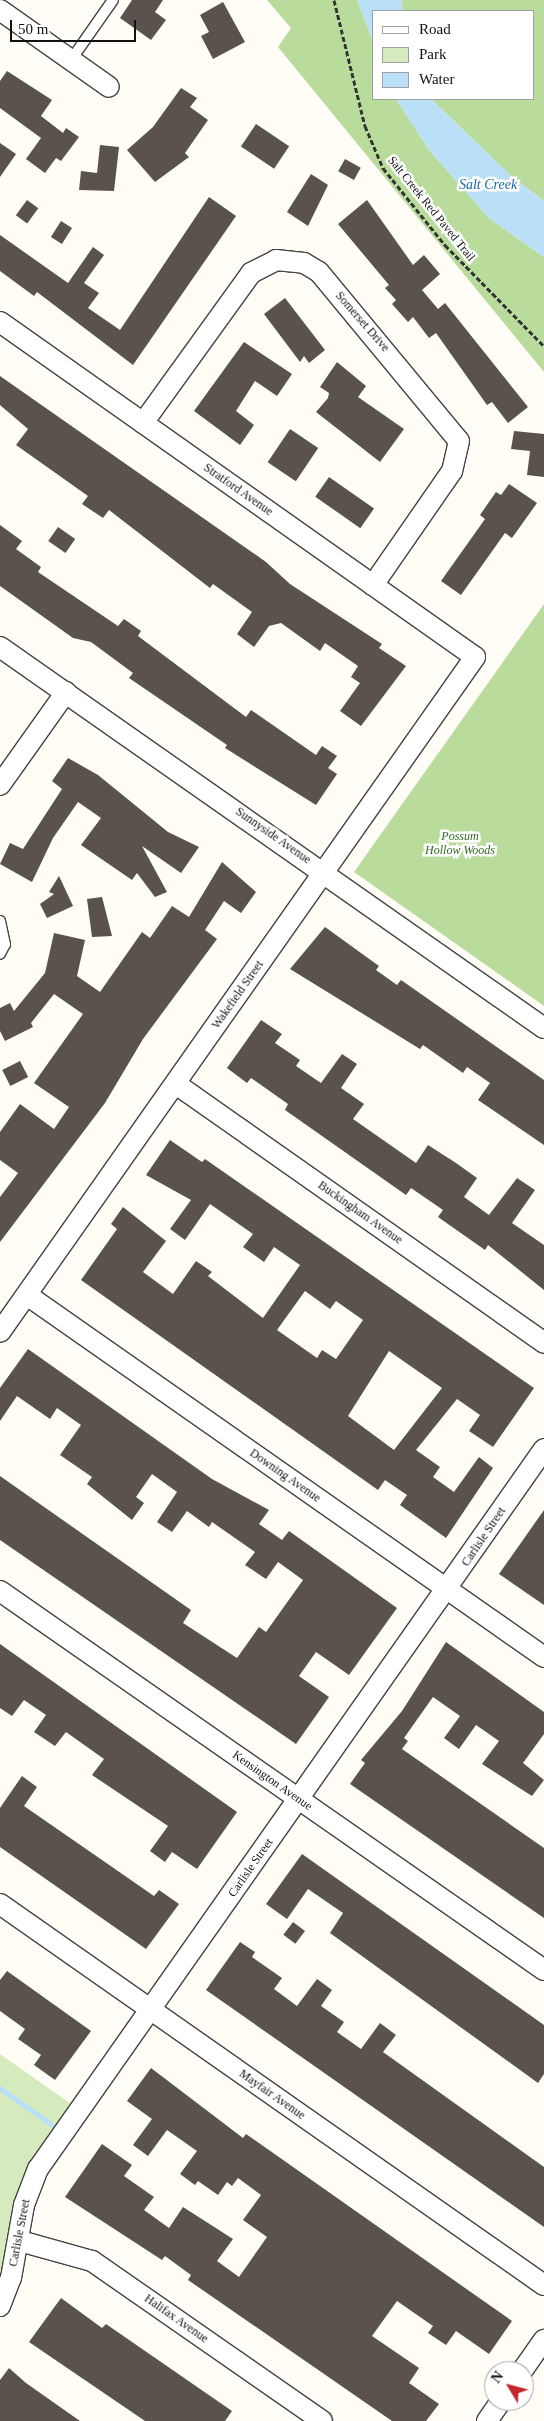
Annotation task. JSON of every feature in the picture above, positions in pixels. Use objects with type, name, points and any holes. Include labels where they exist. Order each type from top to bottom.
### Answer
[{"type":"street","points":[[0,10],[108,87]]},
{"type":"street","name":"Somerset Drive","points":[[143,423],[251,273],[276,260],[304,263],[319,272],[459,441],[452,471],[373,585]]},
{"type":"street","name":"Stratford Avenue","points":[[0,322],[475,657]]},
{"type":"street","name":"Sunnyside Avenue","points":[[0,647],[324,872],[544,1028]]},
{"type":"street","name":"Wakefield Street","points":[[0,1332],[475,657]]},
{"type":"street","points":[[0,785],[66,692]]},
{"type":"street","name":"Buckingham Avenue","points":[[176,1084],[544,1343]]},
{"type":"street","name":"Downing Avenue","points":[[26,1295],[544,1656]]},
{"type":"street","name":"Carlisle Street","points":[[0,2306],[20,2241],[24,2205],[38,2169],[448,1590],[544,1449]]},
{"type":"street","name":"Kensington Avenue","points":[[0,1591],[544,1970]]},
{"type":"street","name":"Mayfair Avenue","points":[[0,1904],[544,2285]]},
{"type":"street","name":"Halifax Avenue","points":[[20,2241],[92,2261],[322,2421]]},
{"type":"street","points":[[529,2361],[544,2340]]},
{"type":"lane","points":[[71,60],[113,0]]},
{"type":"lane","points":[[0,921],[5,944],[0,954]]},
{"type":"path","name":"Salt Creek Red Paved Trail","points":[[334,0],[365,126],[382,168],[445,245],[544,346]]},
{"type":"green space","points":[[267,0],[357,0],[372,38],[372,100],[397,100],[429,150],[489,218],[544,257],[544,372],[278,47],[291,28]]},
{"type":"green space","points":[[401,0],[544,0],[544,201],[513,178],[432,100],[534,100],[534,10],[403,10]]},
{"type":"green space","name":"Possum Hollow Woods","points":[[544,604],[544,1006],[354,872]]},
{"type":"green space","points":[[0,2054],[71,2104],[34,2155],[20,2184],[0,2275]]},
{"type":"water","points":[[357,0],[401,0],[403,10],[372,10],[372,38]]},
{"type":"water","name":"Salt Creek","points":[[397,100],[432,100],[513,178],[544,201],[544,257],[489,218],[429,150]]},
{"type":"building","points":[[132,0],[163,0],[155,12],[166,20],[151,40],[120,18]]},
{"type":"building","points":[[223,2],[245,42],[213,59],[201,36],[209,32],[200,15]]},
{"type":"building","points":[[7,71],[52,100],[41,116],[63,133],[66,128],[79,137],[61,161],[56,158],[45,173],[26,159],[41,138],[0,108],[0,81]]},
{"type":"building","points":[[181,88],[197,98],[190,107],[208,120],[185,153],[189,157],[155,182],[127,150],[153,127]]},
{"type":"building","points":[[256,124],[289,146],[274,169],[241,146]]},
{"type":"building","points":[[0,143],[16,154],[0,177]]},
{"type":"building","points":[[100,145],[119,147],[114,191],[79,190],[81,171],[97,173]]},
{"type":"building","points":[[345,159],[361,168],[354,180],[338,171]]},
{"type":"building","points":[[311,174],[328,185],[308,226],[287,212]]},
{"type":"building","points":[[209,197],[236,216],[133,365],[37,292],[34,296],[0,271],[0,235],[68,283],[93,247],[104,255],[84,283],[99,293],[88,308],[120,330]]},
{"type":"building","points":[[27,200],[38,208],[27,224],[16,215]]},
{"type":"building","points":[[367,200],[413,265],[424,255],[440,274],[422,290],[438,309],[445,303],[528,407],[508,423],[492,402],[487,405],[436,333],[429,338],[413,317],[408,322],[392,304],[396,300],[385,288],[389,285],[338,224]]},
{"type":"building","points":[[61,221],[72,228],[62,244],[51,237]]},
{"type":"building","points":[[285,298],[325,350],[309,363],[304,356],[300,362],[264,314]]},
{"type":"building","points":[[244,342],[292,374],[277,396],[255,381],[236,411],[254,425],[240,445],[194,411]]},
{"type":"building","points":[[337,362],[366,386],[358,397],[404,429],[380,462],[316,412],[328,398],[329,393],[320,387]]},
{"type":"building","points":[[0,376],[266,562],[290,584],[382,644],[379,648],[406,666],[361,726],[340,711],[360,683],[351,677],[358,666],[325,643],[320,651],[281,623],[269,626],[254,647],[237,634],[252,612],[213,584],[210,588],[109,510],[103,518],[82,504],[88,496],[16,445],[28,429],[0,405]]},
{"type":"building","points":[[290,429],[318,448],[296,481],[268,462]]},
{"type":"building","points":[[514,431],[544,434],[544,477],[527,475],[530,451],[511,449]]},
{"type":"building","points":[[329,477],[374,509],[360,528],[315,497]]},
{"type":"building","points":[[509,484],[537,503],[512,538],[505,533],[461,595],[441,581],[485,519],[480,515],[496,492],[501,495]]},
{"type":"building","points":[[0,525],[22,541],[16,549],[41,567],[38,572],[118,626],[124,619],[141,631],[138,636],[246,717],[251,710],[316,755],[322,746],[337,756],[328,768],[337,774],[316,805],[225,748],[227,745],[129,678],[133,673],[91,642],[73,638],[0,586]]},
{"type":"building","points":[[58,527],[75,539],[65,553],[48,541]]},
{"type":"building","points":[[68,758],[98,775],[168,832],[199,847],[181,873],[142,846],[167,892],[155,897],[137,873],[132,880],[81,845],[101,818],[78,802],[53,838],[32,882],[0,864],[10,843],[23,849],[62,789],[52,781]]},
{"type":"building","points":[[222,862],[256,892],[241,913],[224,901],[205,930],[217,939],[143,1039],[105,1103],[0,1242],[0,1197],[18,1173],[0,1160],[0,1132],[20,1104],[54,1129],[69,1107],[34,1083],[83,1014],[54,994],[31,1023],[33,1027],[5,1041],[0,1031],[0,1008],[10,1003],[14,1011],[45,973],[54,933],[85,940],[77,976],[100,992],[142,932],[150,938],[172,906],[189,917]]},
{"type":"building","points":[[59,876],[73,906],[47,918],[40,904],[54,894],[49,892]]},
{"type":"building","points":[[102,897],[112,936],[92,937],[87,899]]},
{"type":"building","points":[[325,927],[379,966],[376,970],[397,985],[401,980],[544,1080],[544,1145],[478,1100],[490,1083],[467,1067],[463,1073],[423,1045],[420,1049],[290,969]]},
{"type":"building","points":[[261,1020],[282,1034],[275,1043],[300,1060],[296,1066],[321,1083],[342,1054],[357,1064],[341,1088],[364,1104],[353,1119],[416,1163],[428,1145],[456,1163],[477,1178],[464,1197],[489,1215],[517,1178],[535,1190],[512,1223],[544,1245],[544,1290],[488,1245],[485,1250],[438,1217],[443,1210],[411,1188],[406,1195],[285,1110],[288,1104],[251,1078],[247,1083],[227,1068]]},
{"type":"building","points":[[20,1061],[28,1077],[10,1086],[2,1070]]},
{"type":"building","points":[[170,1140],[202,1162],[205,1159],[534,1388],[493,1447],[469,1431],[480,1415],[457,1399],[416,1450],[440,1467],[433,1477],[454,1492],[479,1457],[493,1468],[446,1538],[400,1505],[407,1495],[385,1480],[378,1490],[81,1280],[117,1229],[111,1224],[123,1207],[166,1241],[143,1272],[173,1294],[196,1261],[212,1272],[208,1276],[263,1318],[300,1265],[274,1247],[264,1262],[243,1247],[253,1234],[210,1204],[185,1240],[170,1229],[191,1200],[146,1175]],"holes":[[[305,1291],[330,1309],[336,1301],[363,1320],[336,1359],[322,1350],[317,1358],[277,1330]],[[389,1351],[442,1388],[394,1450],[348,1416]]]},
{"type":"building","points":[[28,1349],[212,1479],[269,1510],[259,1524],[282,1540],[289,1531],[397,1608],[349,1675],[316,1652],[299,1676],[329,1697],[296,1744],[0,1540],[0,1476],[191,1610],[183,1623],[237,1658],[259,1627],[266,1632],[303,1580],[278,1562],[266,1579],[245,1565],[255,1552],[212,1522],[209,1527],[187,1511],[172,1532],[157,1522],[177,1492],[152,1474],[136,1497],[144,1503],[132,1520],[87,1484],[92,1477],[60,1455],[81,1425],[57,1408],[50,1419],[17,1396],[0,1421],[0,1388]]},
{"type":"building","points":[[544,1510],[544,1605],[499,1574]]},
{"type":"building","points":[[446,1642],[544,1712],[544,1734],[523,1763],[544,1780],[532,1796],[482,1764],[499,1741],[476,1725],[459,1749],[444,1738],[460,1716],[433,1697],[404,1738],[408,1741],[402,1749],[544,1848],[544,1918],[350,1784],[365,1763],[361,1760],[402,1711]]},
{"type":"building","points":[[0,1644],[237,1812],[197,1869],[172,1852],[165,1862],[150,1851],[168,1826],[92,1775],[104,1759],[66,1732],[55,1746],[34,1732],[46,1715],[24,1700],[12,1716],[0,1708]]},
{"type":"building","points":[[22,1776],[37,1787],[24,1806],[154,1896],[159,1890],[179,1904],[146,1949],[0,1847],[0,1808]]},
{"type":"building","points":[[302,1854],[544,2025],[544,2074],[538,2083],[330,1933],[343,1913],[308,1889],[287,1919],[266,1904]]},
{"type":"building","points":[[293,1922],[305,1931],[295,1944],[283,1935]]},
{"type":"building","points":[[240,1942],[255,1952],[252,1957],[282,1978],[274,1989],[297,2006],[317,1979],[332,1990],[321,2006],[344,2022],[337,2032],[361,2049],[380,2023],[396,2035],[383,2052],[544,2167],[544,2227],[206,1990]]},
{"type":"building","points":[[7,1971],[91,2031],[55,2080],[34,2065],[41,2055],[18,2039],[25,2029],[0,2011],[0,1980]]},
{"type":"building","points":[[151,2068],[243,2138],[246,2134],[512,2321],[489,2354],[456,2331],[446,2345],[428,2333],[433,2326],[397,2301],[372,2336],[419,2368],[409,2383],[439,2404],[426,2421],[392,2421],[188,2280],[191,2275],[165,2256],[162,2260],[65,2197],[102,2144],[132,2165],[124,2176],[154,2197],[144,2210],[169,2228],[183,2207],[233,2239],[217,2261],[239,2277],[267,2237],[243,2220],[261,2195],[238,2178],[232,2186],[227,2182],[218,2195],[198,2181],[195,2185],[180,2174],[197,2151],[167,2130],[148,2156],[133,2145],[152,2119],[127,2101]]},
{"type":"building","points":[[61,2298],[102,2328],[106,2324],[232,2411],[225,2421],[145,2421],[29,2342]]},
{"type":"building","points":[[9,2368],[26,2383],[80,2421],[0,2421],[0,2380]]},
{"type":"waterway","points":[[0,2088],[52,2125]]}]
